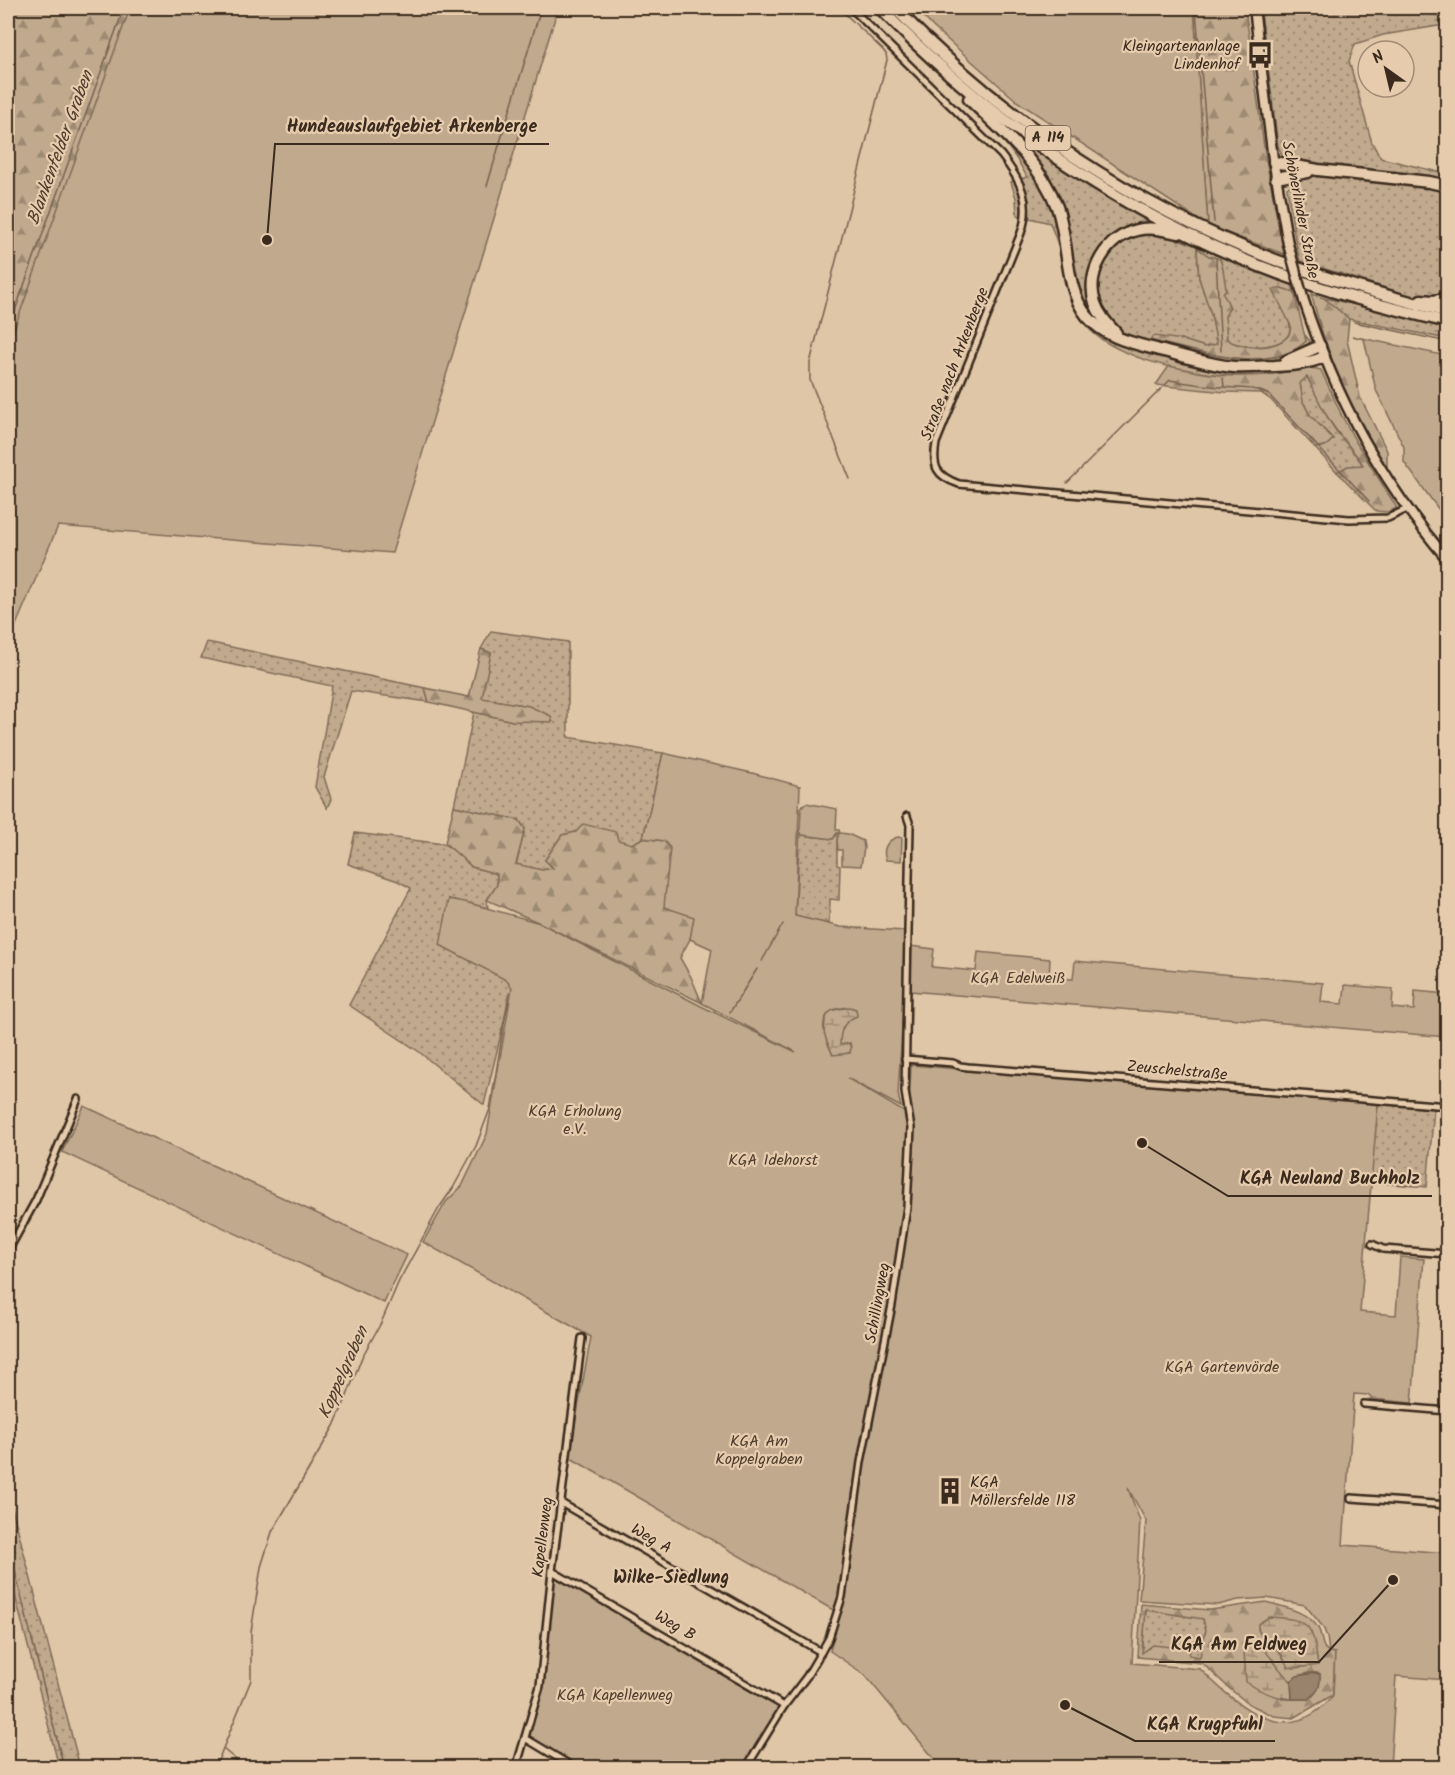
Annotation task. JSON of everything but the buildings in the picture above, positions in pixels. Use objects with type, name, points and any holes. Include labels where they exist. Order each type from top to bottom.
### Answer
[{"type":"highway","name":"A 114","points":[[880,8],[975,96],[1029,138],[1114,194],[1191,235],[1284,275],[1377,305],[1448,322]]},
{"type":"highway","name":"A 114","points":[[895,8],[922,36],[1005,106],[1056,144],[1127,189],[1199,227],[1277,260],[1395,298],[1448,312]]},
{"type":"highway","points":[[922,49],[1007,136],[1041,175],[1058,208],[1071,278],[1078,300],[1087,316],[1095,324],[1116,338],[1207,363],[1232,367],[1309,363],[1324,357]]},
{"type":"highway","points":[[1274,162],[1318,170],[1448,186]]},
{"type":"highway","points":[[1276,178],[1318,170]]},
{"type":"highway","points":[[1136,344],[1109,327],[1096,305],[1093,288],[1097,265],[1103,254],[1117,240],[1138,230],[1158,229],[1191,235]]},
{"type":"highway","points":[[1395,298],[1433,301],[1448,299]]},
{"type":"highway","points":[[1262,366],[1290,360],[1320,346]]},
{"type":"main road","name":"Schönerlinder Straße","points":[[1254,8],[1276,178],[1288,243],[1304,301],[1324,357],[1356,428],[1389,484],[1448,560]]},
{"type":"street","name":"Straße nach Arkenberge","points":[[851,8],[1001,155],[1019,182],[1026,206],[1026,220],[936,443],[934,458],[940,475],[959,484],[1349,519],[1388,518],[1407,509]]},
{"type":"street","name":"Schillingweg","points":[[746,1767],[784,1706],[807,1676],[829,1638],[842,1597],[861,1462],[892,1305],[907,1207],[911,1128],[905,1092],[910,825],[907,816]]},
{"type":"street","name":"Zeuschelstraße","points":[[905,1059],[954,1063],[960,1066],[992,1070],[1448,1106]]},
{"type":"street","points":[[8,1251],[36,1200],[78,1099]]},
{"type":"street","points":[[1372,1244],[1383,1249],[1448,1254]]},
{"type":"street","name":"Kapellenweg","points":[[516,1767],[540,1686],[552,1571],[582,1338]]},
{"type":"street","points":[[1364,1404],[1448,1411]]},
{"type":"street","points":[[1351,1498],[1448,1505]]},
{"type":"street","name":"Weg A","points":[[561,1503],[821,1652]]},
{"type":"street","name":"Weg B","points":[[552,1571],[784,1706]]},
{"type":"street","points":[[525,1738],[575,1767]]},
{"type":"green space","points":[[8,8],[286,8],[187,119],[8,644]]},
{"type":"green space","points":[[130,8],[558,8],[392,553],[58,526],[8,644],[8,346]]},
{"type":"green space","points":[[915,8],[1194,8],[1208,226],[1018,102],[933,27]]},
{"type":"green space","points":[[1194,8],[1245,8],[1265,154],[1284,254],[1208,226]]},
{"type":"green space","points":[[1263,8],[1409,8],[1446,18],[1444,25],[1371,39],[1356,39],[1349,61],[1356,86],[1356,99],[1360,99],[1372,143],[1381,158],[1447,174],[1447,183],[1322,164],[1291,162],[1282,155],[1278,146],[1261,12]]},
{"type":"green space","points":[[989,110],[1167,228],[1169,235],[1292,285],[1294,292],[1281,288],[1290,325],[1287,337],[1281,342],[1262,346],[1241,345],[1233,342],[1226,339],[1223,293],[1226,289],[1220,259],[1209,256],[1197,248],[1199,278],[1211,314],[1217,344],[1205,347],[1183,340],[1151,340],[1205,354],[1239,359],[1277,357],[1306,341],[1305,335],[1310,341],[1293,370],[1244,376],[1182,369],[1124,352],[1101,339],[1084,323],[1074,306],[1050,223],[1017,215],[1016,198],[1011,182],[1027,177],[1007,146],[981,119]]},
{"type":"green space","points":[[1301,176],[1425,187],[1447,192],[1447,296],[1414,297],[1300,261],[1287,188]]},
{"type":"green space","points":[[1197,248],[1209,256],[1220,259],[1226,289],[1223,293],[1230,307],[1225,316],[1227,339],[1240,345],[1258,347],[1275,344],[1288,336],[1291,326],[1273,290],[1281,288],[1294,292],[1306,341],[1291,351],[1273,357],[1252,359],[1209,354],[1150,340],[1154,336],[1183,340],[1205,347],[1217,344],[1211,314],[1199,278]]},
{"type":"green space","points":[[1311,294],[1324,298],[1349,319],[1347,340],[1360,397],[1387,451],[1387,468],[1361,423],[1338,375]]},
{"type":"green space","points":[[1324,298],[1447,328],[1447,339],[1349,319]]},
{"type":"green space","points":[[1352,336],[1447,356],[1447,514],[1442,514],[1404,462],[1404,447],[1376,390],[1364,339]]},
{"type":"green space","points":[[1169,366],[1234,376],[1269,375],[1308,368],[1321,370],[1356,442],[1397,508],[1388,512],[1376,511],[1337,472],[1348,466],[1363,465],[1330,421],[1307,377],[1300,383],[1303,402],[1310,415],[1333,439],[1327,445],[1315,448],[1271,400],[1261,393],[1156,385]]},
{"type":"green space","points":[[1307,376],[1330,422],[1363,466],[1348,466],[1337,472],[1315,448],[1327,445],[1333,439],[1310,415],[1303,402],[1300,383]]},
{"type":"green space","points":[[491,631],[568,642],[568,737],[663,753],[643,838],[632,844],[576,832],[562,835],[545,860],[553,868],[542,870],[516,865],[525,829],[519,820],[454,806],[474,712],[513,721],[552,721],[529,706],[481,698],[491,653],[481,649]]},
{"type":"green space","points":[[207,642],[425,688],[429,702],[351,691],[324,777],[331,799],[327,808],[315,787],[332,686],[201,658]]},
{"type":"green space","points":[[481,649],[491,653],[482,698],[529,706],[551,716],[552,722],[513,721],[429,702],[425,688],[469,697]]},
{"type":"green space","points":[[663,753],[800,786],[795,916],[841,927],[904,931],[903,1012],[898,1094],[901,1107],[847,1078],[909,1115],[911,1065],[1378,1104],[1360,1312],[1396,1315],[1400,1257],[1424,1259],[1412,1403],[1372,1399],[1368,1395],[1354,1394],[1343,1545],[1447,1553],[1447,1680],[1396,1676],[1390,1767],[941,1767],[865,1675],[830,1651],[842,1599],[833,1610],[569,1457],[591,1337],[423,1242],[446,1202],[462,1186],[487,1134],[512,988],[508,981],[440,945],[449,899],[540,923],[796,1052],[702,1003],[712,949],[690,939],[694,917],[664,907],[670,848],[664,841],[643,838]],"holes":[[[850,1007],[856,1009],[857,1016],[843,1027],[840,1045],[850,1043],[850,1053],[833,1055],[824,1033],[824,1022],[830,1012]],[[1128,1488],[1146,1521],[1139,1600],[1218,1605],[1238,1600],[1267,1598],[1305,1605],[1323,1627],[1329,1652],[1335,1653],[1333,1695],[1326,1704],[1301,1720],[1285,1722],[1269,1719],[1239,1703],[1200,1669],[1132,1663],[1140,1521]]]},
{"type":"green space","points":[[806,803],[837,809],[836,830],[863,841],[861,866],[842,865],[842,850],[838,850],[837,840],[839,833],[833,839],[802,835],[800,831],[801,808]]},
{"type":"green space","points":[[454,806],[519,820],[525,829],[516,864],[542,870],[553,868],[545,860],[562,835],[576,832],[583,824],[616,832],[618,840],[632,844],[643,838],[664,841],[670,848],[665,906],[695,917],[690,939],[680,958],[702,1003],[540,923],[487,900],[497,885],[497,874],[472,867],[445,843]]},
{"type":"green space","points":[[800,831],[802,835],[833,839],[839,833],[837,865],[840,866],[839,900],[830,899],[829,924],[795,916]]},
{"type":"green space","points":[[355,833],[444,844],[472,867],[497,874],[497,885],[487,900],[488,908],[449,899],[512,988],[484,1105],[418,1051],[349,1005],[411,888],[398,881],[348,864]]},
{"type":"green space","points":[[902,838],[901,861],[886,860],[884,853],[886,846],[890,840]]},
{"type":"green space","name":"KGA Edelweiß","points":[[910,946],[934,949],[932,967],[976,971],[978,952],[1050,959],[1049,978],[1073,979],[1075,961],[1323,983],[1321,1002],[1343,1004],[1345,985],[1393,989],[1392,1008],[1414,1010],[1415,991],[1447,994],[1447,1037],[910,991]]},
{"type":"green space","points":[[850,1007],[856,1009],[858,1017],[853,1018],[842,1028],[851,1048],[850,1054],[833,1055],[824,1035],[825,1020],[829,1012]]},
{"type":"green space","points":[[1378,1104],[1434,1108],[1427,1187],[1370,1182]]},
{"type":"green space","points":[[84,1106],[407,1255],[384,1303],[62,1152]]},
{"type":"green space","points":[[8,1492],[80,1767],[59,1767],[8,1568]]},
{"type":"green space","name":"KGA Kapellenweg","points":[[556,1578],[780,1707],[742,1767],[581,1767],[527,1736],[545,1678],[554,1579]]},
{"type":"green space","points":[[1266,1602],[1295,1610],[1308,1617],[1318,1628],[1326,1650],[1335,1653],[1333,1695],[1294,1718],[1274,1716],[1249,1704],[1202,1663],[1138,1657],[1141,1604],[1210,1610]],"holes":[[[1146,1610],[1203,1619],[1206,1630],[1200,1657],[1189,1655],[1190,1649],[1153,1645],[1142,1653]],[[1273,1659],[1281,1673],[1291,1681],[1305,1674],[1320,1674],[1309,1699],[1282,1699]]]},
{"type":"green space","points":[[1146,1610],[1203,1618],[1206,1630],[1200,1657],[1188,1656],[1190,1650],[1142,1654]]},
{"type":"green space","points":[[1269,1617],[1294,1620],[1307,1627],[1314,1641],[1318,1665],[1288,1667],[1279,1652],[1258,1629],[1258,1624]]},
{"type":"green space","points":[[1257,1644],[1267,1652],[1291,1681],[1292,1699],[1268,1694],[1246,1682],[1244,1651],[1248,1645]]},
{"type":"shaded area","points":[[1320,1674],[1315,1694],[1309,1699],[1292,1699],[1291,1681],[1297,1676]]},
{"type":"waterway","name":"Blankenfelder Graben","points":[[8,330],[124,8]]},
{"type":"waterway","points":[[507,120],[541,8]]},
{"type":"waterway","points":[[577,8],[588,10],[590,8]]},
{"type":"waterway","points":[[839,8],[883,50],[887,60],[810,363],[810,380],[850,479]]},
{"type":"waterway","points":[[1196,11],[1214,222]]},
{"type":"waterway","points":[[487,186],[504,129]]},
{"type":"waterway","points":[[1216,259],[1221,351]]},
{"type":"waterway","points":[[1354,322],[1448,342]]},
{"type":"waterway","points":[[1223,378],[1224,386]]},
{"type":"waterway","points":[[1067,483],[1170,380],[1252,389],[1269,395],[1369,501]]},
{"type":"waterway","points":[[762,961],[783,924]]},
{"type":"waterway","points":[[730,1012],[757,969]]},
{"type":"waterway","name":"Koppelgraben","points":[[215,1768],[251,1680],[251,1632],[261,1567],[272,1532],[334,1426],[362,1357],[381,1323],[399,1281],[476,1146],[490,1109],[509,993]]},
{"type":"waterway","name":"Blankenfelder Graben","points":[[8,1543],[64,1768]]},
{"type":"waterway","points":[[223,1749],[246,1768]]},
{"type":"tram line","points":[[1420,8],[1448,16]]},
{"type":"place","name":"Kleingartenanlage Lindenhof","points":[[1260,55]]},
{"type":"place","name":"Hundeauslaufgebiet Arkenberge","points":[[267,240]]},
{"type":"place","name":"KGA Neuland Buchholz","points":[[1142,1143]]},
{"type":"place","name":"KGA Möllersfelde 118","points":[[950,1491]]},
{"type":"place","name":"KGA Am Feldweg","points":[[1393,1580]]},
{"type":"place","name":"KGA Krugpfuhl","points":[[1065,1705]]},
{"type":"district","name":"Wilke-Siedlung","points":[[671,1578]]},
{"type":"park label","name":"KGA Erholung e.V.","points":[[575,1120]]},
{"type":"park label","name":"KGA Idehorst","points":[[773,1160]]},
{"type":"park label","name":"KGA Gartenvörde","points":[[1222,1367]]},
{"type":"park label","name":"KGA Am Koppelgraben","points":[[759,1450]]}]
